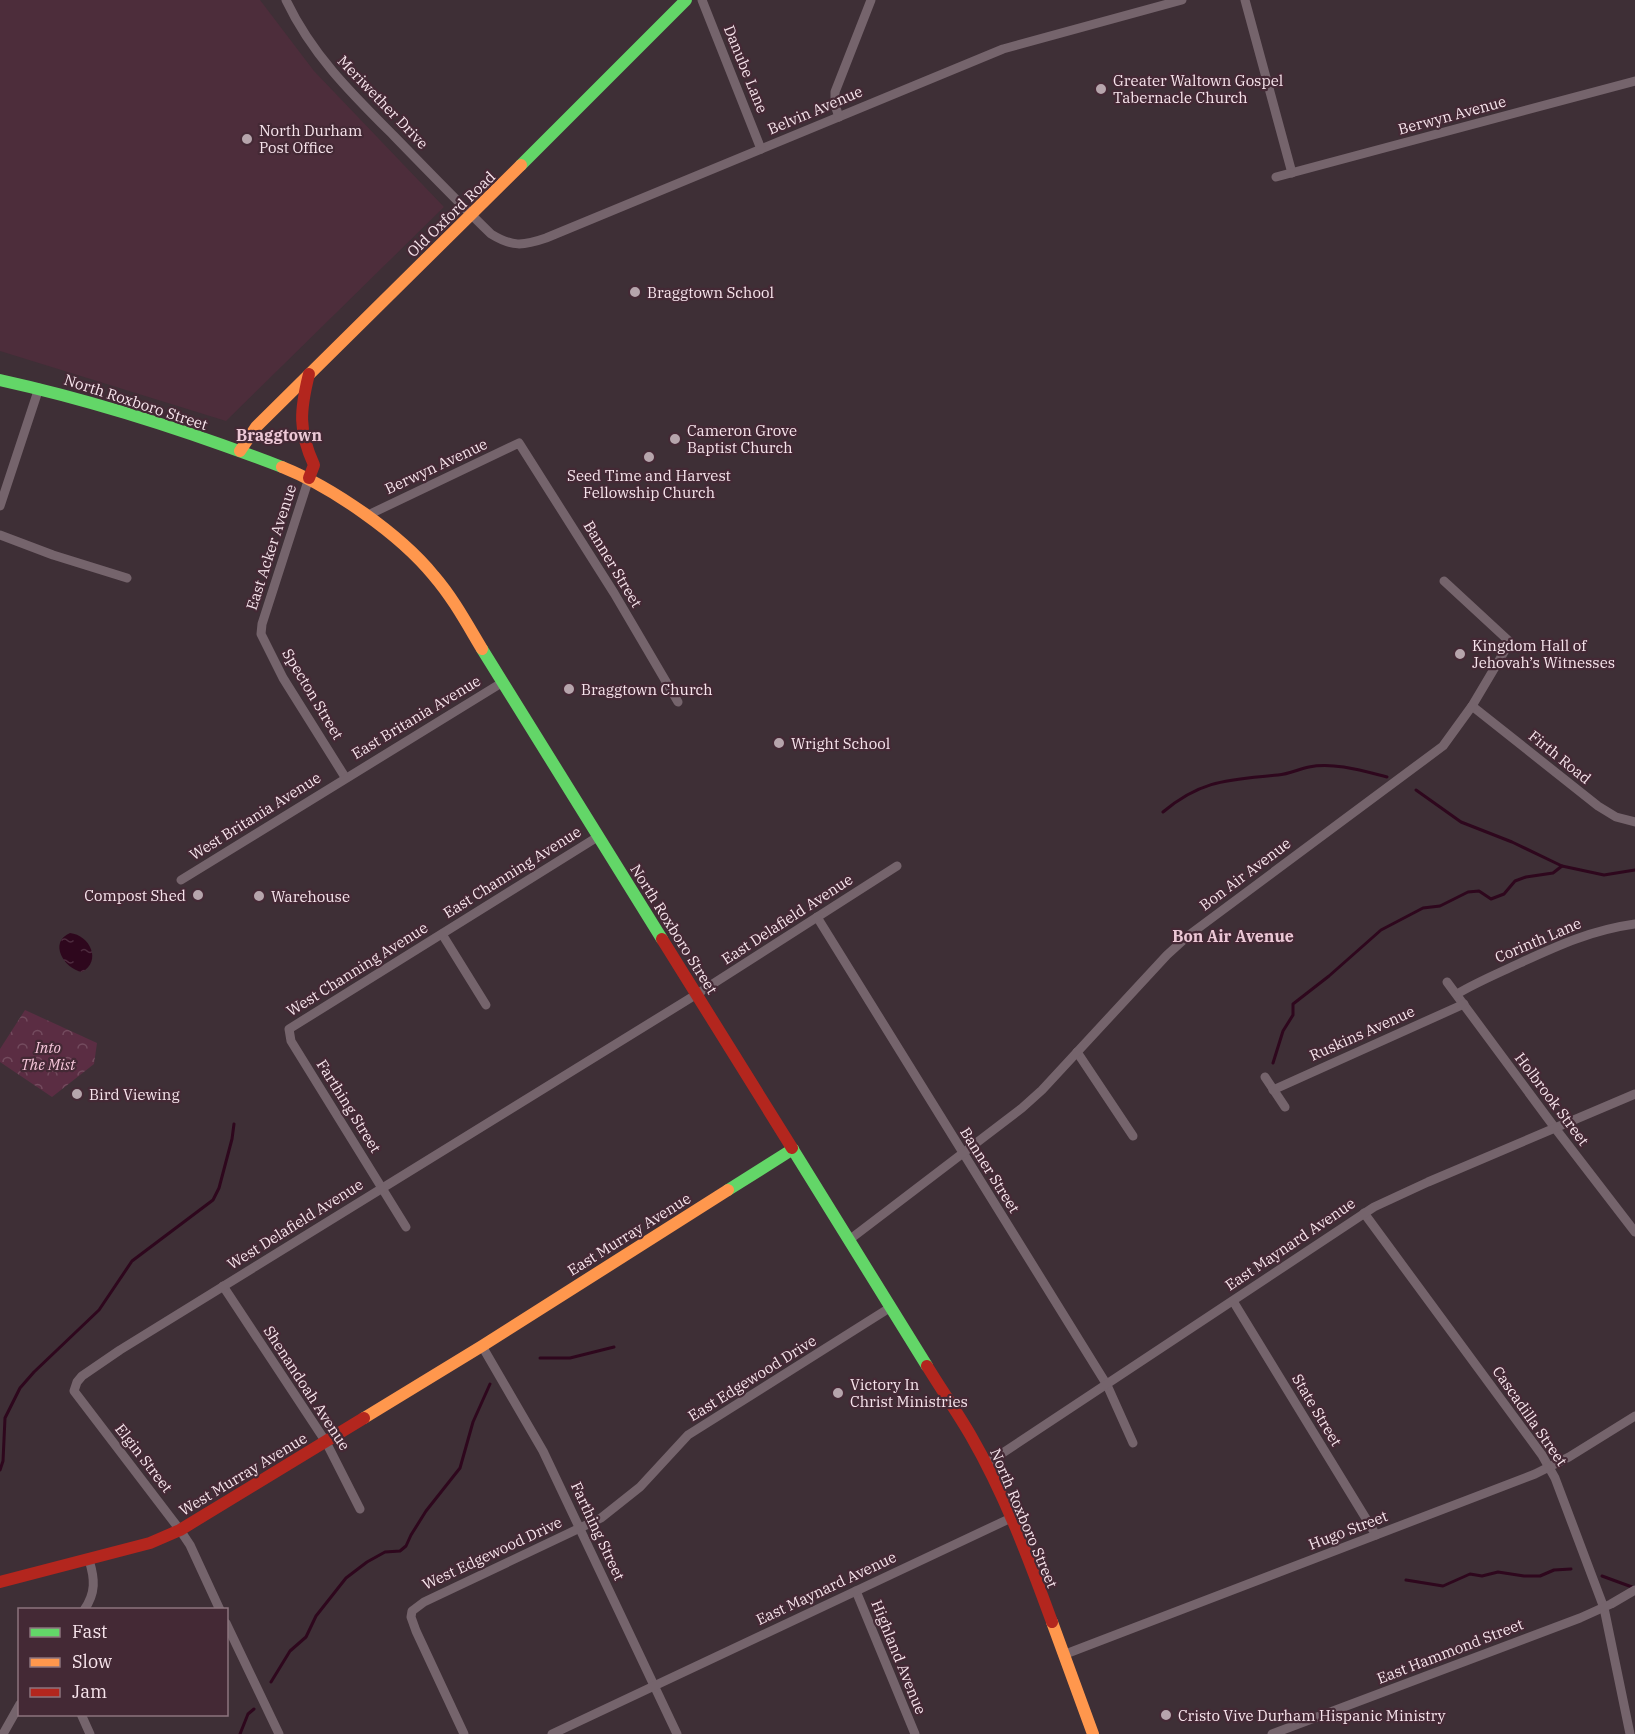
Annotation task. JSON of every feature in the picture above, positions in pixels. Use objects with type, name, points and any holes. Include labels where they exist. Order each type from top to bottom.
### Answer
[{"type":"main road","name":"Old Oxford Road","points":[[240,451],[251,432],[686,0]]},
{"type":"main road","points":[[309,374],[299,420],[303,442],[314,465],[309,478]]},
{"type":"main road","name":"North Roxboro Street","points":[[0,380],[39,388],[240,451],[309,478],[382,527],[414,554],[435,577],[460,613],[599,836],[986,1464],[1011,1518],[1094,1734]]},
{"type":"main road","name":"East Murray Avenue","points":[[482,1346],[793,1149]]},
{"type":"main road","name":"West Murray Avenue","points":[[0,1582],[150,1543],[180,1530],[482,1346]]},
{"type":"street","name":"Meriwether Drive","points":[[286,0],[303,33],[326,66],[472,215]]},
{"type":"street","name":"Danube Lane","points":[[702,0],[761,149]]},
{"type":"street","points":[[838,117],[835,105],[836,92],[871,0]]},
{"type":"street","name":"Belvin Avenue","points":[[472,215],[491,234],[503,241],[511,244],[527,244],[565,231],[1003,49],[1182,0]]},
{"type":"street","points":[[1245,0],[1292,173]]},
{"type":"street","name":"Berwyn Avenue","points":[[1276,177],[1635,81]]},
{"type":"street","points":[[0,506],[39,388]]},
{"type":"street","name":"Berwyn Avenue","points":[[366,516],[519,443]]},
{"type":"street","name":"Banner Street","points":[[519,443],[614,593],[678,702]]},
{"type":"street","name":"East Acker Avenue","points":[[262,624],[309,478]]},
{"type":"street","points":[[0,535],[53,555],[127,578]]},
{"type":"street","name":"Bon Air Avenue","points":[[849,1240],[1022,1108],[1167,955],[1189,935],[1437,751],[1453,735],[1510,642],[1444,581]]},
{"type":"street","name":"Specton Street","points":[[262,624],[261,634],[284,678],[345,777]]},
{"type":"street","name":"East Britania Avenue","points":[[345,777],[503,682]]},
{"type":"street","name":"Firth Road","points":[[1472,706],[1598,806],[1616,817],[1635,822]]},
{"type":"street","name":"West Britania Avenue","points":[[181,880],[345,777]]},
{"type":"street","name":"East Channing Avenue","points":[[442,934],[599,836]]},
{"type":"street","name":"East Delafield Avenue","points":[[539,1091],[697,994],[897,866]]},
{"type":"street","name":"Banner Street","points":[[816,917],[1107,1385],[1133,1443]]},
{"type":"street","name":"Corinth Lane","points":[[1457,994],[1568,941],[1594,932],[1635,924]]},
{"type":"street","points":[[442,934],[486,1005]]},
{"type":"street","name":"West Channing Avenue","points":[[289,1029],[442,934]]},
{"type":"street","name":"Holbrook Street","points":[[1447,982],[1635,1232]]},
{"type":"street","name":"Ruskins Avenue","points":[[1273,1090],[1464,1004]]},
{"type":"street","name":"Farthing Street","points":[[289,1029],[291,1041],[406,1227]]},
{"type":"street","points":[[1077,1052],[1133,1136]]},
{"type":"street","points":[[1265,1077],[1285,1107]]},
{"type":"street","name":"West Delafield Avenue","points":[[74,1391],[77,1382],[88,1371],[539,1091]]},
{"type":"street","name":"East Maynard Avenue","points":[[986,1464],[1364,1213],[1428,1182],[1635,1094]]},
{"type":"street","name":"Cascadilla Street","points":[[1364,1213],[1502,1400],[1555,1478],[1604,1608],[1630,1734]]},
{"type":"street","name":"Shenandoah Avenue","points":[[223,1286],[326,1442],[360,1509]]},
{"type":"street","name":"State Street","points":[[1233,1301],[1376,1535]]},
{"type":"street","name":"East Edgewood Drive","points":[[580,1528],[601,1518],[640,1487],[688,1436],[891,1307]]},
{"type":"street","name":"Farthing Street","points":[[482,1346],[543,1451],[677,1734]]},
{"type":"street","name":"Elgin Street","points":[[74,1391],[180,1530],[190,1545],[219,1608]]},
{"type":"street","name":"Hugo Street","points":[[1064,1655],[1549,1467],[1635,1416]]},
{"type":"street","name":"East Maynard Avenue","points":[[552,1734],[1011,1518]]},
{"type":"street","name":"West Edgewood Drive","points":[[464,1734],[416,1631],[411,1617],[412,1611],[417,1606],[580,1528]]},
{"type":"street","points":[[85,1608],[93,1592],[94,1583],[89,1560]]},
{"type":"street","name":"Highland Avenue","points":[[856,1590],[915,1734]]},
{"type":"street","name":"East Hammond Street","points":[[1272,1734],[1604,1608],[1635,1590]]},
{"type":"street","points":[[228,1627],[279,1734]]},
{"type":"street","points":[[3,1734],[18,1708]]},
{"type":"street","points":[[82,1716],[90,1734]]},
{"type":"shaded area","points":[[0,0],[260,0],[314,71],[444,207],[226,421],[0,351]]},
{"type":"green space","name":"Into The Mist","points":[[25,1010],[97,1043],[94,1064],[52,1097],[0,1062],[0,1049]]},
{"type":"water","points":[[70,933],[83,938],[91,949],[91,962],[82,972],[75,970],[64,961],[59,949],[63,937]]},
{"type":"waterway","points":[[1163,812],[1177,801],[1204,787],[1231,780],[1282,774],[1309,767],[1338,766],[1387,777]]},
{"type":"waterway","points":[[1416,790],[1461,822],[1512,842],[1562,866],[1604,875],[1635,870]]},
{"type":"waterway","points":[[1273,1063],[1283,1031],[1293,1015],[1293,1004],[1381,930],[1423,908],[1440,906],[1468,892],[1479,891],[1491,899],[1504,894],[1515,881],[1553,873],[1562,866]]},
{"type":"waterway","points":[[0,1470],[3,1461],[5,1418],[20,1388],[99,1310],[132,1261],[213,1200],[219,1188],[234,1124]]},
{"type":"waterway","points":[[540,1358],[570,1358],[614,1347]]},
{"type":"waterway","points":[[271,1682],[290,1651],[306,1637],[316,1616],[346,1578],[385,1552],[400,1551],[406,1546],[426,1511],[460,1468],[473,1422],[490,1384]]},
{"type":"waterway","points":[[1406,1580],[1443,1586],[1470,1574],[1482,1576],[1498,1572],[1540,1576],[1554,1570],[1571,1569]]},
{"type":"waterway","points":[[1602,1576],[1632,1587]]},
{"type":"waterway","points":[[240,1734],[248,1714],[254,1709]]},
{"type":"traffic: fast","points":[[521,165],[686,0]]},
{"type":"traffic: fast","points":[[0,380],[143,418],[282,467]]},
{"type":"traffic: fast","points":[[482,649],[662,939]]},
{"type":"traffic: fast","points":[[792,1148],[927,1366]]},
{"type":"traffic: fast","points":[[728,1190],[793,1149]]},
{"type":"traffic: slow","points":[[240,451],[256,427],[521,165]]},
{"type":"traffic: slow","points":[[282,467],[343,499],[403,544],[441,584],[482,649]]},
{"type":"traffic: slow","points":[[364,1418],[728,1190]]},
{"type":"traffic: slow","points":[[1052,1622],[1093,1734]]},
{"type":"traffic: jam","points":[[309,374],[302,409],[305,441],[314,465],[309,478]]},
{"type":"traffic: jam","points":[[662,939],[792,1148]]},
{"type":"traffic: jam","points":[[927,1366],[971,1436],[995,1481],[1052,1622]]},
{"type":"traffic: jam","points":[[0,1582],[150,1543],[180,1530],[364,1418]]},
{"type":"place","name":"Greater Waltown Gospel Tabernacle Church","points":[[1101,89]]},
{"type":"place","name":"North Durham Post Office","points":[[247,139]]},
{"type":"place","name":"Braggtown School","points":[[635,292]]},
{"type":"place","name":"Cameron Grove Baptist Church","points":[[675,439]]},
{"type":"place","name":"Seed Time and Harvest Fellowship Church","points":[[649,457]]},
{"type":"place","name":"Kingdom Hall of Jehovah’s Witnesses","points":[[1460,654]]},
{"type":"place","name":"Braggtown Church","points":[[569,689]]},
{"type":"place","name":"Wright School","points":[[779,743]]},
{"type":"place","name":"Compost Shed","points":[[198,895]]},
{"type":"place","name":"Warehouse","points":[[259,896]]},
{"type":"place","name":"Bird Viewing","points":[[77,1094]]},
{"type":"place","name":"Victory In Christ Ministries","points":[[838,1393]]},
{"type":"place","name":"Cristo Vive Durham Hispanic Ministry","points":[[1166,1715]]},
{"type":"district","name":"Braggtown","points":[[279,435]]},
{"type":"district","name":"Bon Air Avenue","points":[[1233,936]]}]
